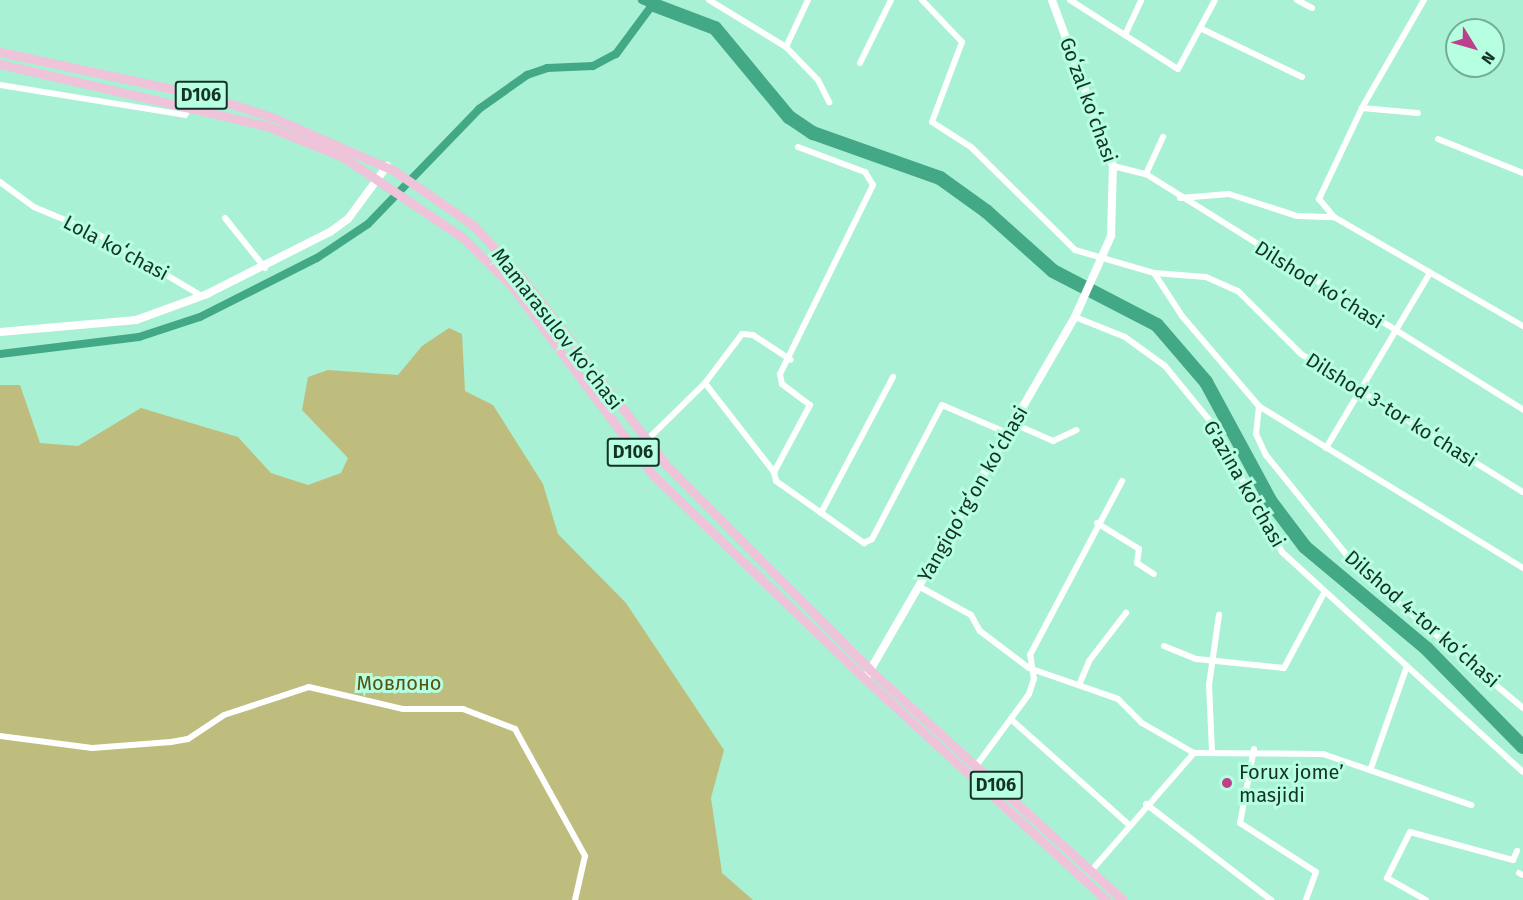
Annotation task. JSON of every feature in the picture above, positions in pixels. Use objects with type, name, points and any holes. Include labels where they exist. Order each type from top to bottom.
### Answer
[{"type":"main road","name":"Mamarasulov ko'chasi","points":[[0,52],[240,106],[331,139],[390,168],[430,195],[501,253],[645,442],[870,670]]},
{"type":"main road","name":"Mamarasulov ko'chasi","points":[[0,64],[191,105],[305,140],[382,181],[422,207],[462,237],[511,285],[653,475],[864,680]]},
{"type":"main road","name":"D106","points":[[870,670],[1123,900]]},
{"type":"main road","name":"D106","points":[[864,680],[1106,900]]},
{"type":"street","points":[[709,0],[786,47],[818,80],[829,102]]},
{"type":"street","points":[[786,47],[808,0]]},
{"type":"street","points":[[860,63],[891,0]]},
{"type":"street","name":"Dilshod 3-tor koʻchasi","points":[[922,0],[962,42],[932,122],[971,147],[1075,250],[1104,261],[1154,273],[1206,277],[1239,291],[1301,354],[1523,492]]},
{"type":"street","name":"Goʻzal koʻchasi","points":[[1052,0],[1113,166],[1115,213],[1104,261],[1099,272]]},
{"type":"street","points":[[1070,0],[1178,69],[1215,0]]},
{"type":"street","points":[[1125,34],[1141,0]]},
{"type":"street","points":[[1297,0],[1312,8]]},
{"type":"street","points":[[1424,0],[1362,108],[1320,192],[1321,203],[1334,218],[1523,326]]},
{"type":"street","points":[[1202,28],[1302,77]]},
{"type":"street","points":[[0,85],[185,115],[191,105]]},
{"type":"street","points":[[1362,108],[1418,113]]},
{"type":"street","points":[[1146,174],[1163,137]]},
{"type":"street","points":[[1438,139],[1523,173]]},
{"type":"street","points":[[774,472],[810,405],[780,380],[873,185],[864,172],[798,147]]},
{"type":"street","name":"Dilshod koʻchasi","points":[[1113,166],[1146,174],[1180,198],[1523,410]]},
{"type":"street","points":[[0,332],[136,320],[202,296],[266,268],[348,219],[382,181],[390,168]]},
{"type":"street","name":"Lola koʻchasi","points":[[0,182],[34,207],[94,232],[202,296]]},
{"type":"street","points":[[1180,198],[1229,194],[1296,216],[1334,218]]},
{"type":"street","points":[[225,218],[266,268]]},
{"type":"street","name":"Yangiqoʻrgʻon koʻchasi","points":[[864,680],[920,587],[1099,272]]},
{"type":"street","points":[[1154,273],[1182,316],[1259,406],[1523,568]]},
{"type":"street","points":[[1326,448],[1430,273]]},
{"type":"street","name":"G'azina ko'chasi","points":[[1075,317],[1125,337],[1165,366],[1210,421],[1266,529],[1323,595],[1407,666],[1523,772]]},
{"type":"street","points":[[645,442],[705,383],[742,334],[753,334],[791,360]]},
{"type":"street","points":[[821,513],[892,377]]},
{"type":"street","points":[[705,383],[774,472],[776,481],[821,513],[869,542],[942,405],[1007,433]]},
{"type":"street","name":"Dilshod 4-tor koʻchasi","points":[[1259,406],[1256,434],[1266,455],[1358,569],[1523,708]]},
{"type":"street","points":[[1012,423],[1053,441],[1077,430]]},
{"type":"street","points":[[976,766],[1013,721],[1033,685],[1029,668],[1030,655],[1097,523],[1122,481]]},
{"type":"street","points":[[1097,523],[1139,549],[1137,563],[1154,574]]},
{"type":"street","points":[[920,587],[971,615],[980,631],[1029,668],[1118,699],[1142,723],[1194,753],[1254,749],[1323,754],[1371,768],[1428,794],[1472,805]]},
{"type":"street","points":[[1164,646],[1212,662],[1284,668],[1323,595]]},
{"type":"street","points":[[1078,685],[1089,661],[1126,613]]},
{"type":"street","points":[[1212,751],[1212,662],[1219,615]]},
{"type":"street","points":[[1371,768],[1407,666]]},
{"type":"street","points":[[0,736],[92,748],[171,742],[188,739],[224,715],[309,687],[403,709],[463,709],[515,729],[585,856],[574,900]]},
{"type":"street","points":[[1013,721],[1128,824]]},
{"type":"street","points":[[1254,749],[1240,823],[1316,873],[1306,900]]},
{"type":"street","points":[[1091,871],[1128,824],[1194,753]]},
{"type":"street","points":[[1146,804],[1271,900]]},
{"type":"street","points":[[1426,900],[1387,878],[1410,832],[1513,860],[1517,850]]},
{"type":"green space","name":"Мовлоно","points":[[449,328],[462,334],[465,391],[493,405],[543,484],[558,534],[626,603],[724,750],[711,798],[722,873],[753,900],[0,900],[0,385],[20,385],[40,443],[78,446],[141,408],[238,437],[271,473],[308,485],[341,473],[348,458],[302,410],[308,377],[328,370],[398,375],[422,346]]},
{"type":"waterway","points":[[642,0],[654,5]]},
{"type":"waterway","points":[[0,354],[139,337],[200,317],[317,258],[368,224],[479,109],[527,75],[547,68],[593,66],[616,54],[656,0]]},
{"type":"waterway","points":[[654,5],[715,28],[789,117],[813,133],[940,178],[986,211],[1053,271],[1157,325],[1206,382],[1271,502],[1305,547],[1427,649],[1523,747]]},
{"type":"place","name":"Forux jome’ masjidi","points":[[1227,783]]}]
